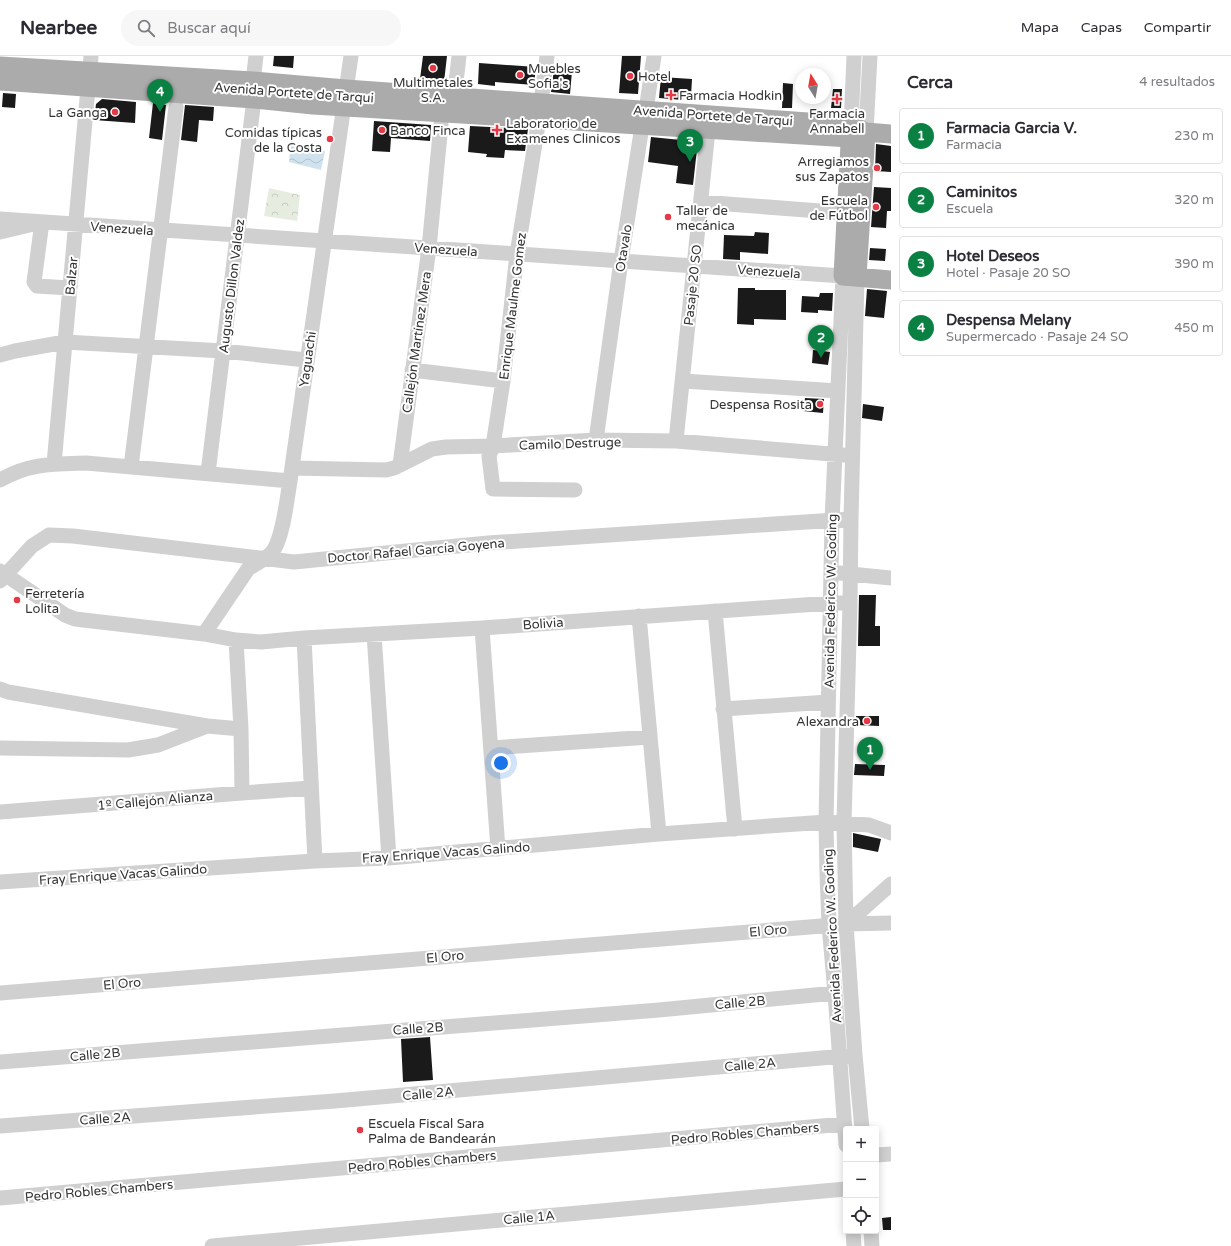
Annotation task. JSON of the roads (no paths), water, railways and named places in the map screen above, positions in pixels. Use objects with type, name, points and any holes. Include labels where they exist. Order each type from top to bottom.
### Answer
[{"type":"main road","name":"Avenida Portete de Tarqui","points":[[0,66],[89,72],[253,90],[344,98],[644,119],[891,134]]},
{"type":"main road","name":"Avenida Portete de Tarqui","points":[[0,81],[89,72]]},
{"type":"main road","name":"Avenida Portete de Tarqui","points":[[644,119],[708,130],[856,131]]},
{"type":"main road","name":"Avenida Federico W. Goding","points":[[850,276],[846,213],[856,131]]},
{"type":"main road","name":"Avenida Federico W. Goding","points":[[850,276],[856,131]]},
{"type":"main road","name":"Venezuela","points":[[850,276],[891,280]]},
{"type":"street","name":"Augusto Dillon Valdez","points":[[208,473],[238,235],[256,56]]},
{"type":"street","name":"Yaguachi","points":[[204,634],[248,569],[273,551],[279,541],[291,474],[306,360],[351,56]]},
{"type":"street","points":[[456,82],[459,56]]},
{"type":"street","name":"Enrique Maulme Gomez","points":[[547,56],[518,254],[503,381],[493,446],[489,456],[493,489],[575,490]]},
{"type":"street","name":"Otavalo","points":[[596,440],[621,261],[654,56]]},
{"type":"street","name":"Avenida Federico W. Goding","points":[[854,56],[856,131]]},
{"type":"street","name":"Avenida Federico W. Goding","points":[[856,131],[870,56]]},
{"type":"street","name":"Avenida Portete de Tarqui","points":[[0,72],[644,119]]},
{"type":"street","name":"Balzar","points":[[54,464],[89,72]]},
{"type":"street","name":"Avenida Portete de Tarqui","points":[[0,78],[344,98]]},
{"type":"street","points":[[131,466],[176,108]]},
{"type":"street","name":"Callejón Martínez Mera","points":[[400,465],[428,248],[441,124]]},
{"type":"street","name":"Pasaje 20 SO","points":[[676,441],[708,130]]},
{"type":"street","points":[[701,202],[846,213]]},
{"type":"street","name":"Venezuela","points":[[0,220],[850,276]]},
{"type":"street","points":[[0,232],[42,222],[34,282],[37,286],[70,288]]},
{"type":"street","name":"Avenida Federico W. Goding","points":[[844,1124],[829,925],[826,822],[834,454],[838,391],[850,276]]},
{"type":"street","name":"Avenida Federico W. Goding","points":[[850,276],[852,456],[850,603],[844,823],[846,924],[855,1054]]},
{"type":"street","points":[[0,355],[65,342],[223,351],[306,360]]},
{"type":"street","points":[[412,370],[503,381]]},
{"type":"street","points":[[683,381],[838,391]]},
{"type":"street","name":"Camilo Destruge","points":[[0,480],[29,467],[54,464],[86,463],[208,473],[291,474],[386,470],[394,468],[432,449],[446,447],[596,440],[676,441],[852,456]]},
{"type":"street","name":"Doctor Rafael García Goyena","points":[[2,576],[32,546],[48,535],[73,536],[294,562],[488,543],[851,519]]},
{"type":"street","points":[[279,541],[287,556],[294,562]]},
{"type":"street","points":[[832,573],[850,573],[891,578]]},
{"type":"street","name":"Bolivia","points":[[2,576],[65,615],[75,619],[261,642],[831,603],[850,603]]},
{"type":"street","points":[[715,611],[735,829]]},
{"type":"street","points":[[639,616],[659,834]]},
{"type":"street","points":[[482,628],[498,849]]},
{"type":"street","points":[[374,634],[388,858]]},
{"type":"street","points":[[304,638],[314,861]]},
{"type":"street","points":[[236,640],[241,729],[242,793]]},
{"type":"street","points":[[0,688],[8,692],[206,726],[241,729]]},
{"type":"street","points":[[723,709],[828,702]]},
{"type":"street","points":[[0,748],[128,750],[158,745],[206,726]]},
{"type":"street","points":[[491,748],[650,737]]},
{"type":"street","name":"1º Callejón Alianza","points":[[0,812],[311,788]]},
{"type":"street","name":"Fray Enrique Vacas Galindo","points":[[0,882],[314,861],[388,858],[659,834],[826,822],[869,825],[891,833]]},
{"type":"street","points":[[846,924],[891,884]]},
{"type":"street","name":"El Oro","points":[[0,993],[829,925],[891,922]]},
{"type":"street","name":"Calle 2B","points":[[0,1062],[658,1010],[835,993]]},
{"type":"street","points":[[855,1054],[862,1126]]},
{"type":"street","name":"Calle 2A","points":[[0,1126],[335,1101],[855,1054]]},
{"type":"street","name":"Pedro Robles Chambers","points":[[0,1198],[844,1124]]},
{"type":"street","points":[[879,1156],[891,1154]]},
{"type":"street","name":"Calle 1A","points":[[212,1246],[843,1189]]},
{"type":"street","points":[[853,1234],[854,1246]]},
{"type":"street","points":[[871,1234],[872,1246]]},
{"type":"water","points":[[291,142],[325,151],[321,170],[289,162]]},
{"type":"place","name":"Multimetales S.A.","points":[[433,68]]},
{"type":"place","name":"Muebles Sofia's","points":[[520,75]]},
{"type":"place","name":"Hotel","points":[[630,76]]},
{"type":"place","name":"Farmacia Hodkin","points":[[671,95]]},
{"type":"place","name":"Farmacia Annabell","points":[[837,99]]},
{"type":"place","name":"La Ganga","points":[[115,112]]},
{"type":"place","name":"Despensa Melany","points":[[160,112]]},
{"type":"place","name":"Banco Finca","points":[[382,130]]},
{"type":"place","name":"Laboratorio de Examenes Clinicos","points":[[497,130]]},
{"type":"place","name":"Comidas típicas de la Costa","points":[[330,139]]},
{"type":"place","name":"Hotel Deseos","points":[[690,162]]},
{"type":"place","name":"Arregiamos sus Zapatos","points":[[877,168]]},
{"type":"place","name":"Escuela de Fútbol","points":[[876,207]]},
{"type":"place","name":"Taller de mecánica","points":[[668,217]]},
{"type":"place","name":"Caminitos","points":[[821,358]]},
{"type":"place","name":"Despensa Rosita","points":[[820,404]]},
{"type":"place","name":"Ferretería Lolita","points":[[17,600]]},
{"type":"place","name":"Alexandra","points":[[867,721]]},
{"type":"place","name":"Farmacia Garcia V.","points":[[870,770]]},
{"type":"place","name":"Escuela Fiscal Sara Palma de Bandearán","points":[[360,1130]]}]
